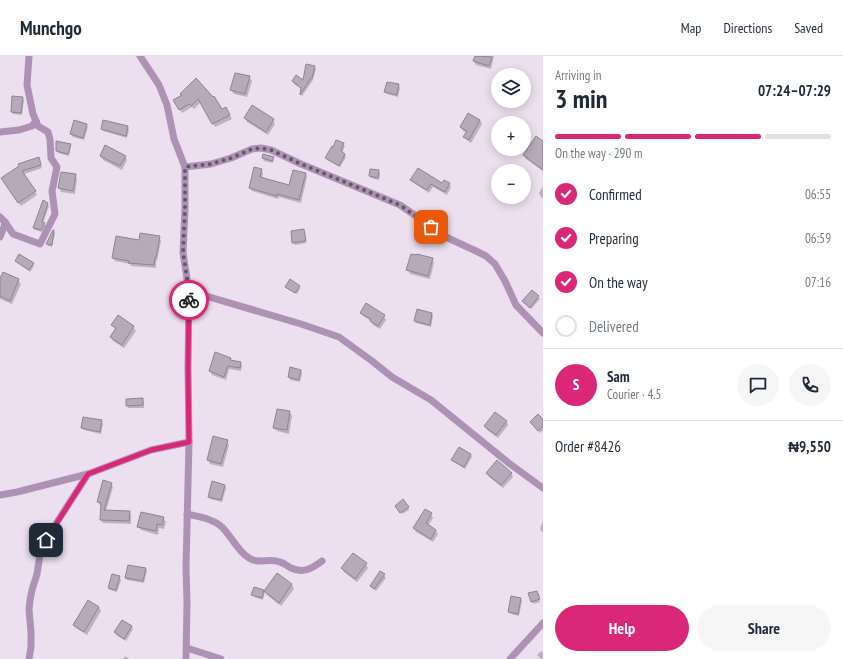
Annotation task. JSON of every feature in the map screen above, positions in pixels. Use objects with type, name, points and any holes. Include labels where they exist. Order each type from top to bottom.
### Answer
[{"type":"street","points":[[29,56],[27,84],[34,124]]},
{"type":"street","points":[[140,56],[159,85],[167,105],[174,139],[185,167],[183,252],[189,291],[189,442],[186,568],[186,659]]},
{"type":"street","points":[[2,219],[13,234],[40,244],[55,214],[52,191],[57,167],[51,158],[48,132],[34,124]]},
{"type":"street","points":[[0,132],[19,130],[34,124]]},
{"type":"street","points":[[185,167],[211,164],[231,158],[252,149],[261,148],[271,150],[307,167],[400,205],[448,238],[476,250],[495,264],[516,306],[543,333]]},
{"type":"street","points":[[0,237],[4,227],[2,219]]},
{"type":"street","points":[[189,291],[301,324],[339,337],[392,377],[430,400],[510,464],[543,488]]},
{"type":"street","points":[[0,495],[88,474],[151,450],[189,442]]},
{"type":"street","points":[[29,659],[31,632],[30,600],[38,574],[41,548],[88,474]]},
{"type":"street","points":[[187,514],[213,520],[245,555],[253,560],[274,560],[297,571],[309,569],[322,561]]},
{"type":"street","points":[[510,659],[543,623]]},
{"type":"street","points":[[187,648],[221,659]]},
{"type":"building","points":[[475,56],[492,57],[489,66],[473,61]]},
{"type":"building","points":[[306,64],[315,66],[312,78],[300,95],[301,88],[292,81],[296,75],[303,80]]},
{"type":"building","points":[[235,73],[250,76],[245,94],[230,90]]},
{"type":"building","points":[[196,78],[213,97],[214,96],[222,109],[226,107],[230,115],[212,124],[198,99],[191,106],[189,104],[179,110],[173,100],[182,95],[180,94]]},
{"type":"building","points":[[387,82],[399,84],[397,95],[384,92]]},
{"type":"building","points":[[12,96],[23,97],[21,113],[11,112]]},
{"type":"building","points":[[252,105],[274,119],[266,132],[244,118]]},
{"type":"building","points":[[468,113],[480,120],[469,140],[463,137],[467,131],[460,127]]},
{"type":"building","points":[[74,120],[87,124],[83,138],[70,134]]},
{"type":"building","points":[[103,120],[128,126],[126,136],[101,129]]},
{"type":"building","points":[[536,136],[543,141],[543,170],[524,156],[531,156],[531,143]]},
{"type":"building","points":[[336,140],[344,143],[341,151],[345,154],[339,166],[325,158]]},
{"type":"building","points":[[56,141],[71,144],[68,154],[56,151]]},
{"type":"building","points":[[105,145],[126,156],[120,166],[100,156]]},
{"type":"building","points":[[263,154],[274,157],[272,161],[262,158]]},
{"type":"building","points":[[39,157],[41,165],[22,171],[36,191],[18,203],[1,178],[19,166],[18,164]]},
{"type":"building","points":[[254,167],[262,169],[260,177],[289,185],[293,170],[306,173],[299,200],[277,194],[277,196],[249,188]]},
{"type":"building","points":[[418,168],[442,183],[444,180],[450,183],[445,192],[431,184],[427,190],[410,180]]},
{"type":"building","points":[[370,169],[379,170],[378,178],[369,176]]},
{"type":"building","points":[[61,172],[76,174],[73,191],[58,188]]},
{"type":"building","points":[[43,200],[48,203],[42,222],[45,223],[41,230],[33,228]]},
{"type":"building","points":[[304,229],[306,241],[292,243],[291,231]]},
{"type":"building","points":[[53,230],[52,245],[46,244]]},
{"type":"building","points":[[140,233],[160,236],[154,265],[128,263],[129,261],[112,258],[116,236],[139,240]]},
{"type":"building","points":[[19,254],[34,263],[29,270],[15,261]]},
{"type":"building","points":[[411,254],[433,258],[428,276],[406,270]]},
{"type":"building","points":[[3,272],[19,279],[10,301],[0,296],[0,278]]},
{"type":"building","points":[[290,279],[300,286],[295,293],[285,287]]},
{"type":"building","points":[[532,290],[539,296],[530,308],[522,301]]},
{"type":"building","points":[[366,303],[385,315],[378,326],[370,321],[371,319],[360,313]]},
{"type":"building","points":[[417,309],[432,313],[430,325],[414,321]]},
{"type":"building","points":[[118,315],[134,326],[122,345],[110,337],[116,328],[111,325]]},
{"type":"building","points":[[215,352],[231,358],[230,360],[241,362],[240,368],[228,366],[224,377],[209,371]]},
{"type":"building","points":[[290,367],[301,370],[299,380],[288,377]]},
{"type":"building","points":[[143,398],[143,405],[126,406],[126,399]]},
{"type":"building","points":[[277,409],[290,411],[287,430],[273,428]]},
{"type":"building","points":[[495,412],[507,421],[496,435],[484,426]]},
{"type":"building","points":[[538,414],[543,419],[543,426],[538,431],[530,422]]},
{"type":"building","points":[[83,417],[102,420],[100,432],[81,428]]},
{"type":"building","points":[[213,436],[228,440],[221,464],[207,460]]},
{"type":"building","points":[[459,447],[471,454],[464,467],[451,460]]},
{"type":"building","points":[[497,460],[512,473],[501,485],[486,473]]},
{"type":"building","points":[[103,480],[112,483],[104,510],[130,511],[129,521],[100,520],[101,503],[97,502]]},
{"type":"building","points":[[212,481],[225,485],[221,500],[208,497]]},
{"type":"building","points":[[403,499],[409,507],[400,513],[395,506]]},
{"type":"building","points":[[425,509],[432,513],[426,523],[436,530],[431,539],[413,528]]},
{"type":"building","points":[[141,512],[164,517],[162,525],[157,524],[156,531],[137,527]]},
{"type":"building","points":[[353,553],[367,563],[355,579],[341,568]]},
{"type":"building","points":[[128,565],[146,568],[143,581],[125,578]]},
{"type":"building","points":[[380,571],[385,574],[374,589],[370,586]]},
{"type":"building","points":[[277,573],[292,584],[279,603],[264,591]]},
{"type":"building","points":[[112,574],[120,576],[116,590],[108,588]]},
{"type":"building","points":[[254,587],[264,590],[262,598],[251,595]]},
{"type":"building","points":[[537,591],[540,599],[531,602],[528,593]]},
{"type":"building","points":[[511,596],[521,598],[518,614],[508,612]]},
{"type":"building","points":[[88,600],[99,607],[84,632],[73,625]]},
{"type":"building","points":[[122,620],[132,626],[124,639],[114,632]]},
{"type":"way so far","points":[[189,300],[183,252],[185,167],[211,164],[231,158],[252,149],[261,148],[271,150],[400,205],[431,227]]},
{"type":"route","points":[[46,540],[88,474],[151,450],[189,442],[189,300]]}]
